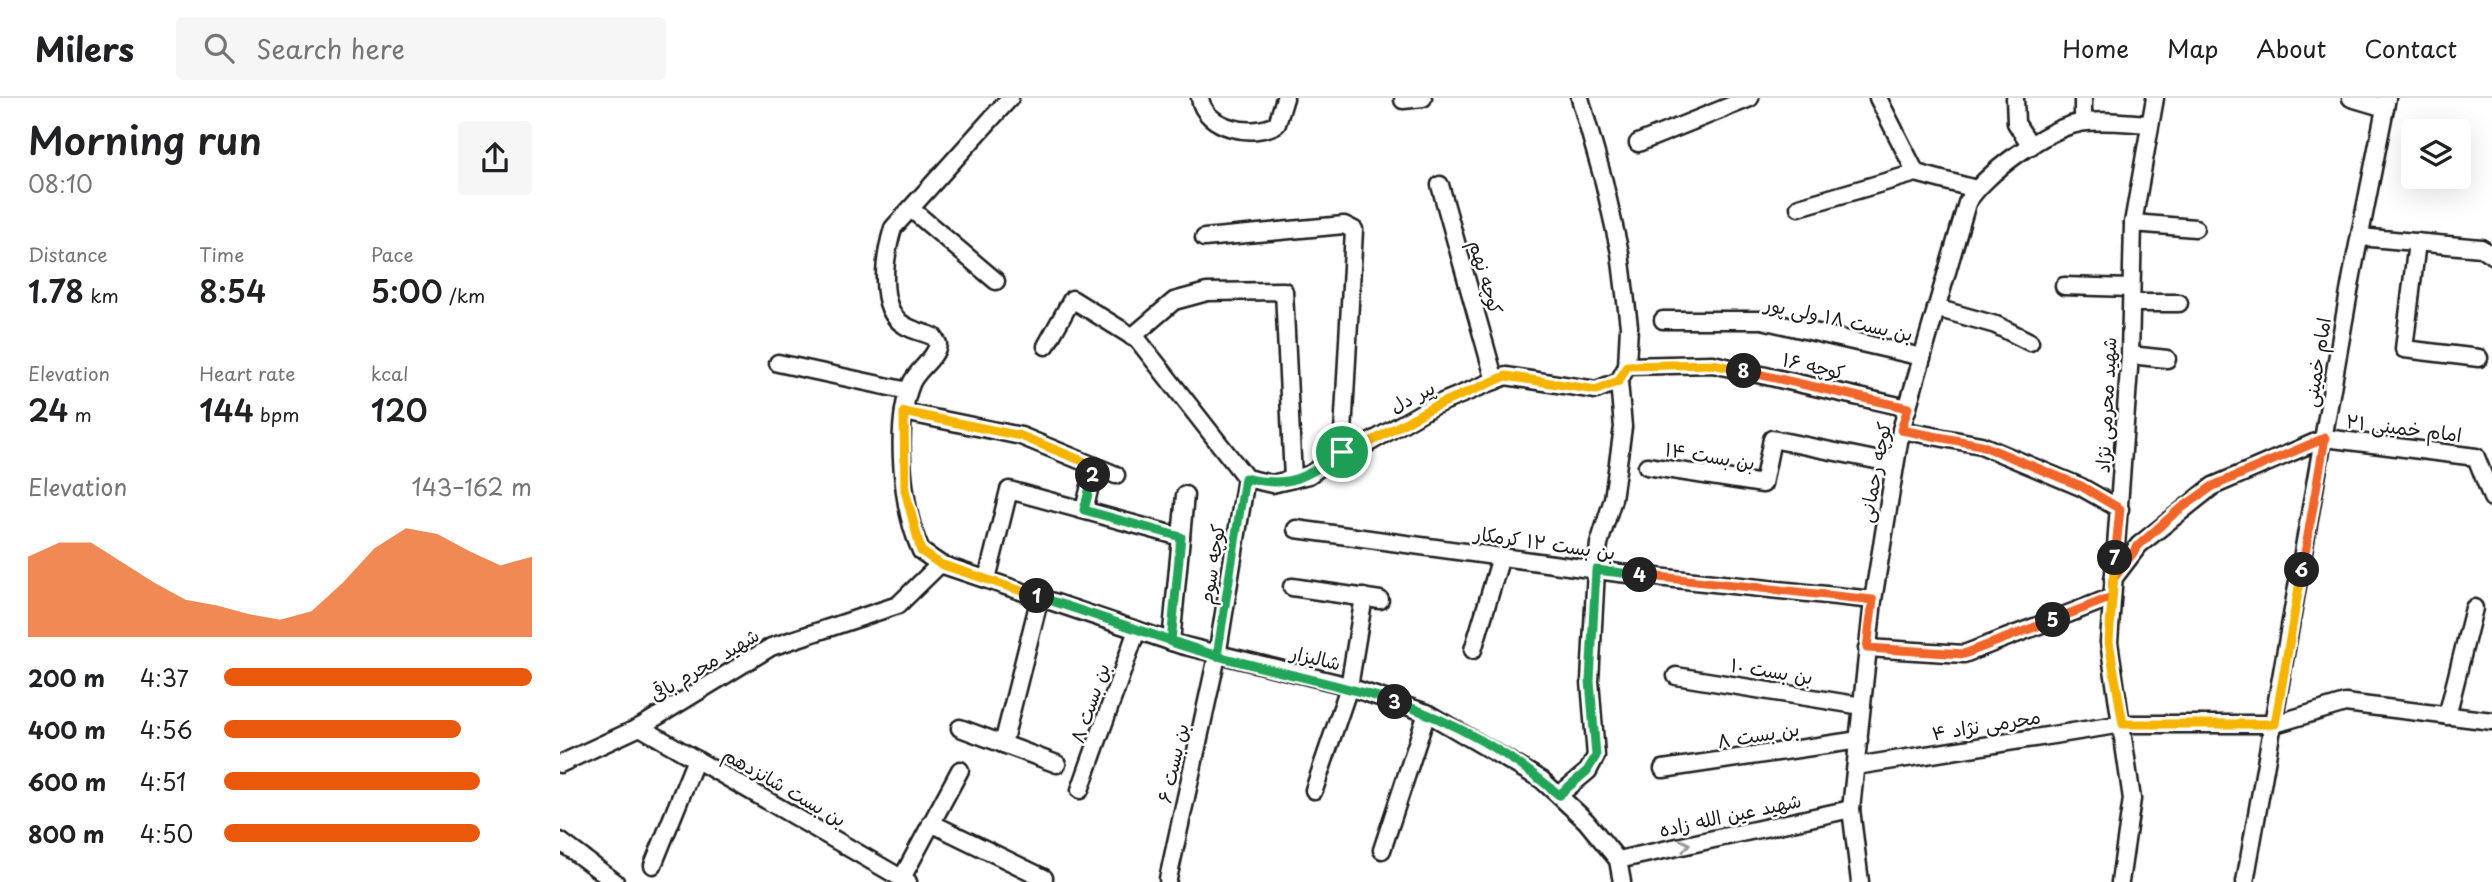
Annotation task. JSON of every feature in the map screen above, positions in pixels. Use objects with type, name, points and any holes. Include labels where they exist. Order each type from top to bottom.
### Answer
[{"type":"street","points":[[940,564],[921,551],[915,539],[905,490],[904,412],[908,391],[938,344],[934,337],[903,325],[894,318],[887,298],[890,241],[893,228],[1010,98]]},
{"type":"street","points":[[1200,100],[1204,113],[1214,120],[1233,128],[1259,132],[1277,124],[1285,98]]},
{"type":"street","points":[[1404,100],[1423,98]]},
{"type":"street","points":[[1559,795],[1587,771],[1596,756],[1590,681],[1596,570],[1599,544],[1613,499],[1623,427],[1619,381],[1627,366],[1629,326],[1620,253],[1605,182],[1580,98]]},
{"type":"street","points":[[1638,143],[1750,98]]},
{"type":"street","points":[[1878,98],[1916,173]]},
{"type":"street","points":[[2015,98],[2016,123],[2031,146]]},
{"type":"street","points":[[2083,98],[2083,122]]},
{"type":"street","name":"شهید محرمی نژاد","points":[[2120,882],[2132,799],[2109,642],[2130,355],[2133,223],[2155,98]]},
{"type":"street","points":[[2351,98],[2386,103]]},
{"type":"street","name":"امام خمینی","points":[[2245,882],[2386,103]]},
{"type":"street","name":"کوچه رحمانی","points":[[1860,882],[1851,808],[1873,600],[1901,430],[1967,203],[1976,189],[2031,146],[2067,125],[2083,122],[2150,124]]},
{"type":"street","points":[[1799,207],[1916,173],[1976,189]]},
{"type":"street","name":"کوچه نهم","points":[[1440,185],[1495,381]]},
{"type":"street","points":[[911,209],[996,281]]},
{"type":"street","points":[[2133,223],[2195,228]]},
{"type":"street","points":[[1204,238],[1345,225],[1354,230],[1342,452]]},
{"type":"street","points":[[2360,237],[2481,248],[2492,255]]},
{"type":"street","points":[[2417,242],[2404,349],[2479,358]]},
{"type":"street","points":[[2064,286],[2179,303]]},
{"type":"street","points":[[1132,337],[1174,300],[1207,292],[1284,291],[1293,479]]},
{"type":"street","points":[[1046,346],[1072,299],[1132,337],[1245,478]]},
{"type":"street","points":[[1936,308],[1996,324],[2030,342]]},
{"type":"street","name":"بن بست ۱۸ ولی پور","points":[[1663,320],[1762,320],[1922,357]]},
{"type":"street","points":[[2130,355],[2167,359]]},
{"type":"street","points":[[778,363],[908,391]]},
{"type":"street","name":"کوچه ۱۶","points":[[1627,366],[1713,364],[1908,408]]},
{"type":"street","name":"پیر دل","points":[[1245,478],[1272,485],[1309,474],[1342,452],[1367,444],[1433,407],[1506,376],[1596,390],[1619,381]]},
{"type":"street","points":[[904,412],[1021,436],[1116,475]]},
{"type":"street","points":[[1901,430],[1981,445],[2081,486],[2120,509]]},
{"type":"street","points":[[2113,579],[2139,545],[2213,486],[2325,438]]},
{"type":"street","name":"امام خمینی ۲۱","points":[[2325,438],[2476,457],[2492,498]]},
{"type":"street","name":"بن بست ۱۴","points":[[1647,466],[1763,484],[1772,439],[1895,464]]},
{"type":"street","points":[[1084,510],[1095,466]]},
{"type":"street","name":"کوچه سوم","points":[[1217,656],[1245,478]]},
{"type":"street","points":[[986,579],[1009,489],[1181,537]]},
{"type":"street","points":[[1171,642],[1185,495]]},
{"type":"street","name":"بن بست ۱۲ کرمکار","points":[[1296,529],[1596,570],[1873,600]]},
{"type":"street","points":[[1473,650],[1501,557]]},
{"type":"street","name":"شالیزار","points":[[940,564],[1171,642],[1217,656],[1349,687],[1427,713],[1542,780],[1586,821],[1618,860],[1622,882]]},
{"type":"street","name":"شهید محرم باقی","points":[[560,764],[640,727],[771,647],[898,605],[940,564]]},
{"type":"street","points":[[1292,587],[1372,599],[1349,687],[1314,790]]},
{"type":"street","points":[[1003,744],[1040,597]]},
{"type":"street","points":[[1867,648],[1964,654],[2112,597]]},
{"type":"street","points":[[2447,716],[2474,608]]},
{"type":"street","name":"بن بست ۸","points":[[1080,790],[1136,630]]},
{"type":"street","name":"بن بست ۶","points":[[1168,879],[1217,656]]},
{"type":"street","name":"بن بست ۱۰","points":[[1676,676],[1861,706]]},
{"type":"street","name":"محرمی نژاد ۴","points":[[1856,766],[2123,724],[2275,724],[2345,703],[2492,721]]},
{"type":"street","points":[[1382,850],[1427,713]]},
{"type":"street","name":"بن بست شانزدهم","points":[[640,727],[905,880]]},
{"type":"street","points":[[960,728],[1057,764]]},
{"type":"street","name":"بن بست ۸","points":[[1663,769],[1859,740]]},
{"type":"street","points":[[653,864],[696,759]]},
{"type":"street","points":[[905,880],[931,823],[960,770]]},
{"type":"street","name":"شهید عین الله زاده","points":[[1618,860],[1851,808]]},
{"type":"street","points":[[931,823],[1044,878]]},
{"type":"street","points":[[560,841],[615,882]]},
{"type":"route","points":[[1342,452],[1309,474],[1272,485],[1245,478],[1217,656],[1181,645],[940,564],[921,551],[915,539],[905,490],[904,412],[1021,436],[1095,466],[1084,510],[1181,537],[1171,642],[1217,656],[1337,683],[1427,713],[1489,747],[1542,780],[1559,795],[1587,771],[1596,756],[1591,725],[1590,681],[1596,570],[1873,600],[1867,648],[1964,654],[2112,597],[2113,579],[2139,545],[2176,512],[2213,486],[2256,465],[2325,438],[2275,724],[2123,724],[2109,642],[2113,579],[2120,509],[2081,486],[1981,445],[1901,430],[1908,408],[1713,364],[1627,366],[1619,381],[1596,390],[1506,376],[1433,407],[1367,444],[1342,452]]}]
